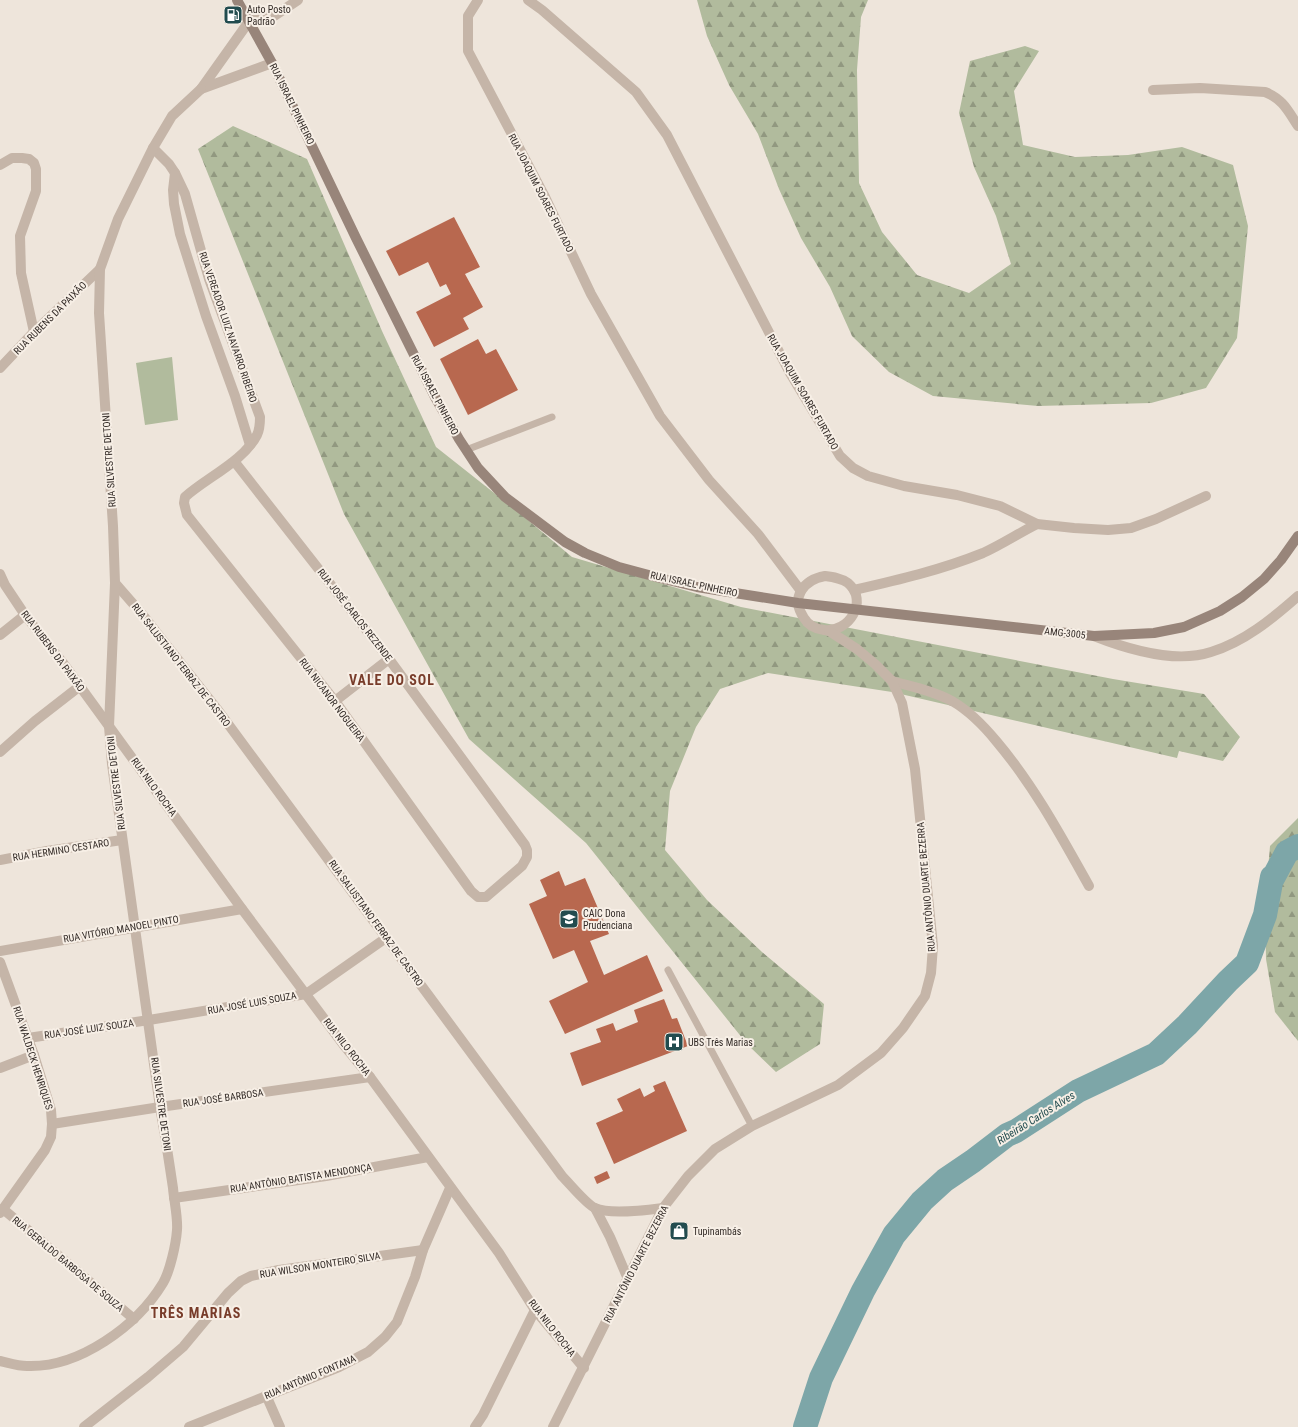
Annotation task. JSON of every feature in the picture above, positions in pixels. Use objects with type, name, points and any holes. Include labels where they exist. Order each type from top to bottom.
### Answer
[{"type":"main road","name":"RUA ISRAEL PINHEIRO","points":[[237,0],[250,20],[272,63],[356,238],[435,397],[478,468],[505,497],[565,542],[585,553],[619,567],[660,578],[696,586],[798,603]]},
{"type":"main road","name":"AMG-3005","points":[[798,603],[1094,636],[1154,633],[1184,627],[1220,611],[1242,597],[1264,579],[1282,560],[1298,536]]},
{"type":"street","points":[[250,20],[274,16],[298,0]]},
{"type":"street","name":"RUA JOAQUIM SOARES FURTADO","points":[[478,0],[468,16],[468,51],[544,195],[591,294],[660,416],[709,480],[758,534],[801,591]]},
{"type":"street","name":"RUA JOAQUIM SOARES FURTADO","points":[[528,0],[542,10],[636,92],[668,135],[790,373],[840,456],[853,468],[868,476],[904,486],[957,495],[1000,506],[1037,524],[1108,530],[1131,528],[1156,519],[1206,496]]},
{"type":"street","name":"RUA SILVESTRE DETONI","points":[[0,1361],[26,1366],[56,1363],[90,1350],[134,1319],[150,1302],[167,1275],[173,1255],[177,1230],[174,1198],[122,840],[112,764],[109,726],[116,583],[99,313],[100,269],[118,218],[153,148],[172,116],[201,89],[250,20]]},
{"type":"street","name":"RUA SILVESTRE DETONI","points":[[201,89],[272,63]]},
{"type":"street","points":[[1153,90],[1200,88],[1265,92],[1275,96],[1282,102],[1298,126]]},
{"type":"street","name":"RUA VEREADOR LUIZ NAVARRO RIBEIRO","points":[[153,148],[169,164],[185,194],[209,279],[260,417],[260,427],[257,435],[250,445],[234,461],[185,497]]},
{"type":"street","points":[[0,165],[12,158],[22,158],[28,159],[34,164],[36,169],[36,190],[20,236],[21,273],[34,332]]},
{"type":"street","points":[[175,173],[173,190],[174,204],[180,234],[250,445]]},
{"type":"street","name":"RUA RUBENS DA PAIXÃO","points":[[0,368],[34,332],[100,269]]},
{"type":"street","name":"RUA JOSÉ CARLOS REZENDE","points":[[234,461],[389,659],[522,840],[527,850],[526,860],[522,866],[486,897]]},
{"type":"street","name":"RUA NICANOR NOGUEIRA","points":[[185,497],[184,503],[188,515],[335,701],[471,891],[478,897],[486,897]]},
{"type":"street","points":[[854,590],[901,580],[945,567],[984,552],[1037,524]]},
{"type":"street","name":"RUA RUBENS DA PAIXÃO","points":[[0,574],[5,585],[25,615],[109,726]]},
{"type":"street","points":[[798,603],[804,585],[811,580],[825,576],[834,577],[847,583],[854,590],[856,599],[855,610],[852,617],[846,624],[838,629],[829,631]]},
{"type":"street","name":"RUA SALUSTIANO FERRAZ DE CASTRO","points":[[116,583],[217,709],[562,1176],[576,1191],[596,1208]]},
{"type":"street","points":[[1094,636],[1122,647],[1150,654],[1190,656],[1210,652],[1243,638],[1277,614],[1298,596]]},
{"type":"street","name":"RUA ANTÔNIO DUARTE BEZERRA","points":[[553,1427],[584,1368],[663,1208],[688,1176],[715,1149],[752,1126],[838,1085],[875,1058],[903,1028],[925,996],[931,973],[933,946],[915,769],[902,703],[892,681],[875,664],[857,649],[829,631],[819,630],[811,626],[804,619],[798,603]]},
{"type":"street","points":[[0,635],[25,615]]},
{"type":"street","points":[[335,701],[389,659]]},
{"type":"street","points":[[892,681],[934,692],[970,713],[988,731],[1013,761],[1044,808],[1089,886]]},
{"type":"street","points":[[0,752],[80,686]]},
{"type":"street","name":"RUA NILO ROCHA","points":[[109,726],[242,909],[343,1044],[370,1077],[499,1253],[535,1310],[584,1368]]},
{"type":"street","name":"RUA HERMINO CESTARO","points":[[0,860],[46,851],[122,840]]},
{"type":"street","name":"RUA VITÓRIO MANOEL PINTO","points":[[0,951],[135,926],[242,909]]},
{"type":"street","name":"RUA JOSÉ LUIS SOUZA","points":[[149,1020],[306,994],[386,938]]},
{"type":"street","name":"RUA WALDECK HENRIQUES","points":[[0,962],[34,1055],[51,1110],[52,1124],[51,1137],[45,1150],[2,1211]]},
{"type":"street","name":"RUA JOSÉ LUIZ SOUZA","points":[[28,1038],[149,1020]]},
{"type":"street","points":[[0,1068],[34,1055]]},
{"type":"street","name":"RUA JOSÉ BARBOSA","points":[[52,1124],[370,1077]]},
{"type":"street","name":"RUA ANTÔNIO BATISTA MENDONÇA","points":[[174,1198],[326,1176],[428,1157]]},
{"type":"street","name":"RUA ANTÔNIO FONTANA","points":[[189,1427],[345,1364],[368,1352],[385,1337],[397,1322],[415,1277],[423,1250],[450,1188]]},
{"type":"street","points":[[596,1208],[609,1211],[629,1212],[663,1208]]},
{"type":"street","points":[[596,1208],[628,1279]]},
{"type":"street","name":"RUA GERALDO BARBOSA DE SOUZA","points":[[2,1211],[134,1319]]},
{"type":"street","name":"RUA WILSON MONTEIRO SILVA","points":[[84,1427],[148,1377],[183,1347],[228,1293],[241,1281],[251,1276],[279,1270],[423,1250]]},
{"type":"street","points":[[475,1427],[491,1401],[535,1310]]},
{"type":"street","points":[[266,1396],[280,1427]]},
{"type":"lane","points":[[466,450],[552,417]]},
{"type":"lane","points":[[668,970],[752,1126]]},
{"type":"green space","points":[[697,0],[868,0],[861,17],[857,70],[859,183],[882,232],[917,275],[969,293],[1011,264],[996,216],[974,167],[959,113],[970,61],[1025,46],[1039,51],[1014,91],[1023,145],[1075,157],[1128,155],[1182,147],[1233,165],[1248,226],[1237,338],[1206,388],[1151,403],[1038,406],[933,396],[889,372],[852,336],[830,287],[801,238],[779,189],[758,134],[729,85],[707,36]]},
{"type":"green space","points":[[233,126],[307,159],[382,331],[436,447],[572,557],[741,607],[1113,679],[1204,694],[1240,737],[1223,761],[1179,751],[1177,758],[892,692],[768,673],[720,689],[696,727],[670,791],[665,850],[707,900],[762,952],[824,1004],[820,1044],[776,1072],[747,1044],[586,843],[469,739],[344,514],[198,149]]},
{"type":"green space","points":[[172,357],[178,420],[145,425],[136,363]]},
{"type":"green space","points":[[1298,818],[1298,1041],[1275,1012],[1266,959],[1265,905],[1270,846]]},
{"type":"building","points":[[454,217],[480,267],[465,274],[483,307],[463,318],[469,329],[434,347],[416,312],[451,294],[446,284],[440,287],[428,262],[399,276],[386,251]]},
{"type":"building","points":[[478,339],[486,354],[496,349],[518,390],[468,415],[440,359]]},
{"type":"building","points":[[559,871],[565,886],[585,878],[609,934],[590,941],[604,975],[647,955],[663,991],[565,1034],[549,1001],[588,982],[574,950],[553,959],[529,904],[547,896],[540,880]]},
{"type":"building","points":[[664,999],[672,1019],[677,1018],[688,1046],[582,1086],[570,1053],[601,1042],[596,1029],[613,1023],[616,1031],[638,1022],[634,1010]]},
{"type":"building","points":[[665,1081],[687,1131],[614,1164],[596,1123],[623,1111],[617,1099],[640,1088],[644,1097],[655,1091],[653,1086]]},
{"type":"building","points":[[607,1171],[610,1178],[597,1184],[594,1177]]},
{"type":"waterway","name":"Ribeirão Carlos Alves","points":[[805,1427],[821,1378],[863,1291],[894,1235],[922,1201],[945,1180],[1007,1135],[1016,1131],[1078,1091],[1156,1054],[1187,1025],[1247,963],[1265,915],[1272,877],[1273,878],[1287,852],[1298,846]]},
{"type":"place","name":"Auto Posto Padrão","points":[[233,15]]},
{"type":"place","name":"CAIC Dona Prudenciana","points":[[569,919]]},
{"type":"place","name":"UBS Três Marias","points":[[674,1042]]},
{"type":"place","name":"Tupinambás","points":[[679,1231]]},
{"type":"district","name":"VALE DO SOL","points":[[392,680]]},
{"type":"district","name":"TRÊS MARIAS","points":[[196,1313]]}]
